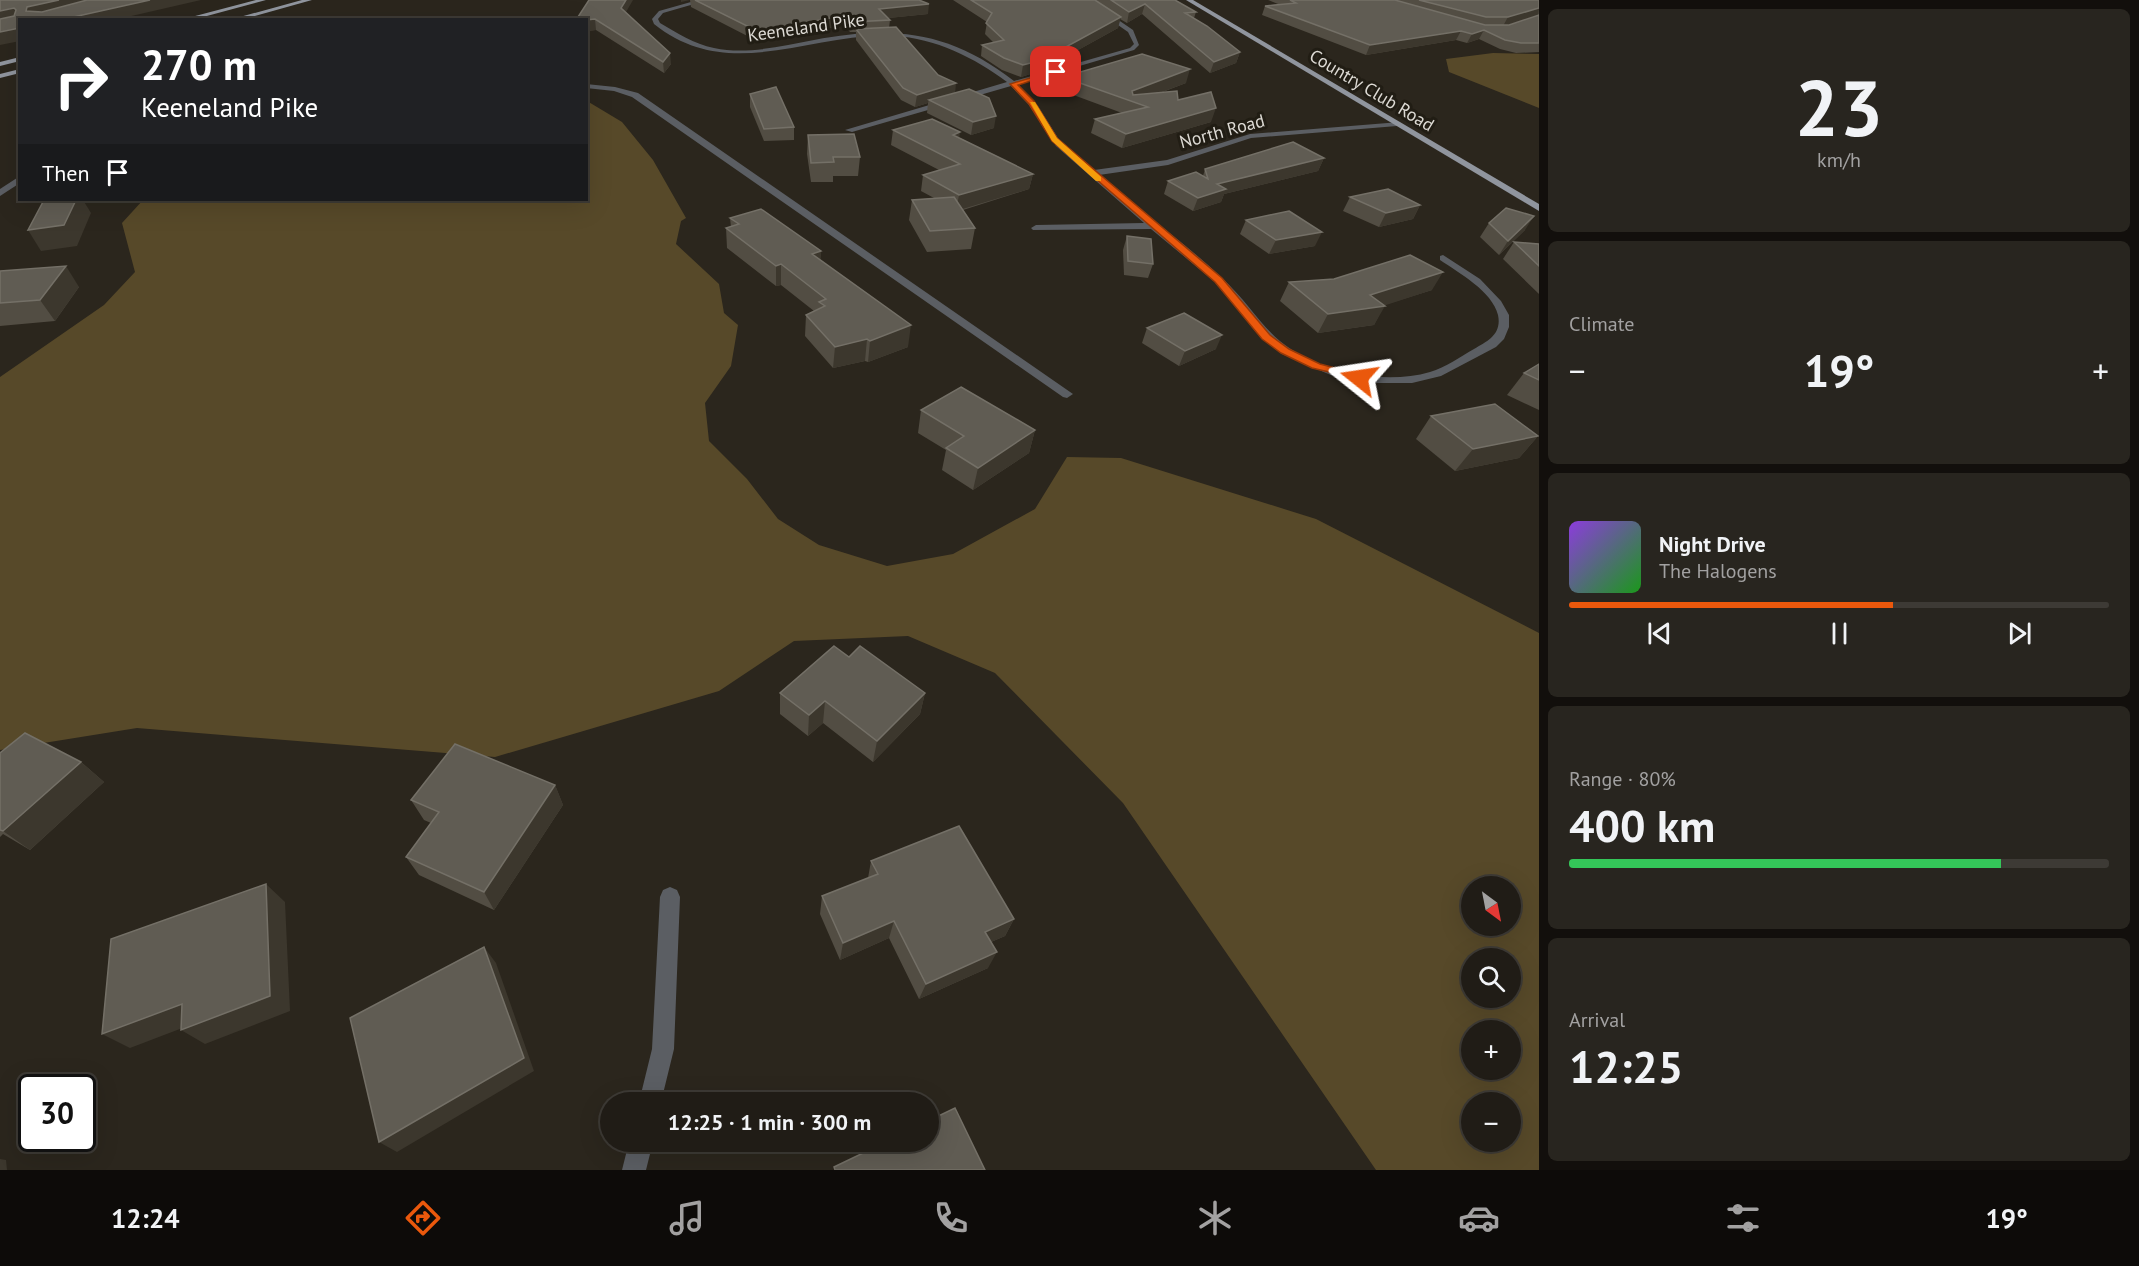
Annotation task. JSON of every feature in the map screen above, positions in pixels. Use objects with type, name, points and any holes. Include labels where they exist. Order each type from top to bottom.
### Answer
[{"type":"main road","points":[[191,18],[262,0]]},
{"type":"main road","points":[[240,18],[309,0]]},
{"type":"main road","name":"Country Club Road","points":[[1189,0],[1539,208]]},
{"type":"main road","points":[[0,64],[18,60]]},
{"type":"main road","points":[[0,76],[18,72]]},
{"type":"street","name":"Keeneland Pike","points":[[705,0],[661,12],[655,19],[657,24],[693,45],[732,53],[770,52],[870,34],[920,37],[967,54],[1013,84],[1032,102],[1054,140],[1219,280],[1266,337],[1285,351],[1316,366],[1359,378],[1400,381],[1431,376],[1454,367],[1498,339],[1504,324],[1502,311],[1491,294],[1477,281],[1443,258]]},
{"type":"street","points":[[849,129],[1120,54],[1137,44],[1131,31],[1085,0]]},
{"type":"street","points":[[920,37],[927,32]]},
{"type":"street","points":[[588,86],[615,89],[634,95],[1067,394]]},
{"type":"street","name":"North Road","points":[[1092,173],[1168,162],[1250,136],[1397,124]]},
{"type":"street","points":[[0,193],[18,180]]},
{"type":"street","points":[[1036,228],[1153,226]]},
{"type":"street","points":[[652,1092],[663,1049],[670,897]]},
{"type":"street","points":[[634,1170],[638,1152]]},
{"type":"shaded area","points":[[1493,53],[1539,54],[1539,108],[1449,72],[1446,59]]},
{"type":"shaded area","points":[[588,102],[622,122],[653,160],[686,218],[681,221],[676,244],[719,284],[724,313],[738,325],[731,366],[705,403],[709,441],[747,479],[778,519],[819,545],[887,566],[953,554],[1035,509],[1067,457],[1121,458],[1316,519],[1539,633],[1539,1170],[1376,1170],[1123,803],[995,673],[908,636],[794,641],[719,691],[495,757],[137,728],[0,750],[0,377],[104,305],[135,272],[122,223],[142,201],[588,201]]},
{"type":"building","points":[[0,0],[59,0],[27,7],[26,11],[42,12],[87,0],[150,0],[69,18],[18,18],[18,28],[0,32],[0,19],[14,16],[16,10],[14,8],[0,11]]},
{"type":"building","points":[[589,0],[626,0],[621,8],[670,53],[663,62],[595,19],[577,18]]},
{"type":"building","points":[[695,0],[919,0],[929,4],[879,9],[890,20],[851,22],[845,15],[759,32]]},
{"type":"building","points":[[971,0],[1095,0],[1121,17],[1042,60],[1023,65],[1004,58],[982,45],[1004,40],[986,23],[992,13]]},
{"type":"building","points":[[1111,0],[1175,0],[1196,12],[1185,13],[1207,26],[1240,52],[1214,62],[1145,4],[1129,12]]},
{"type":"building","points":[[1290,0],[1395,0],[1485,25],[1509,25],[1539,15],[1539,43],[1505,40],[1484,30],[1472,34],[1461,31],[1370,45],[1265,6],[1296,3]]},
{"type":"building","points":[[1419,0],[1539,0],[1539,8],[1508,17],[1486,17]]},
{"type":"building","points":[[896,27],[938,75],[956,83],[917,95],[903,88],[856,29]]},
{"type":"building","points":[[1142,54],[1190,69],[1132,91],[1133,95],[1177,91],[1178,100],[1211,92],[1216,108],[1126,134],[1095,119],[1148,107],[1063,77]]},
{"type":"building","points":[[776,87],[794,127],[764,129],[750,94]]},
{"type":"building","points":[[969,89],[989,98],[996,116],[973,122],[929,100]]},
{"type":"building","points":[[932,119],[960,132],[953,135],[1033,174],[959,195],[923,175],[960,164],[893,130]]},
{"type":"building","points":[[854,134],[860,157],[833,157],[834,162],[811,163],[808,135]]},
{"type":"building","points":[[1293,142],[1324,158],[1217,184],[1226,189],[1198,198],[1168,181],[1196,172],[1208,179],[1205,169]]},
{"type":"building","points":[[1388,189],[1420,205],[1386,213],[1350,197]]},
{"type":"building","points":[[954,197],[975,228],[930,231],[912,200]]},
{"type":"building","points":[[43,201],[76,201],[64,225],[28,230]]},
{"type":"building","points":[[1506,208],[1534,216],[1508,241],[1489,223]]},
{"type":"building","points":[[761,209],[821,251],[812,254],[911,325],[870,341],[867,339],[835,347],[806,315],[825,306],[819,302],[826,299],[781,264],[776,266],[726,228],[739,224],[730,218]]},
{"type":"building","points":[[1289,211],[1322,232],[1276,240],[1246,220]]},
{"type":"building","points":[[1127,236],[1151,239],[1153,264],[1128,261]]},
{"type":"building","points":[[1514,242],[1539,244],[1539,266]]},
{"type":"building","points":[[1410,255],[1443,272],[1370,295],[1385,306],[1328,314],[1289,282],[1334,279]]},
{"type":"building","points":[[66,266],[40,300],[0,303],[0,271]]},
{"type":"building","points":[[1184,313],[1222,335],[1185,351],[1147,328]]},
{"type":"building","points":[[1539,364],[1539,380],[1524,373]]},
{"type":"building","points":[[961,387],[1035,430],[978,468],[946,448],[964,436],[921,410]]},
{"type":"building","points":[[1495,404],[1538,436],[1473,449],[1431,416]]},
{"type":"building","points":[[834,646],[849,657],[860,646],[925,693],[877,741],[825,701],[809,715],[780,693]]},
{"type":"building","points":[[25,733],[81,762],[3,831],[0,830],[0,753]]},
{"type":"building","points":[[455,744],[555,785],[484,892],[406,857],[439,812],[411,800]]},
{"type":"building","points":[[959,826],[1014,919],[985,932],[997,952],[926,984],[894,921],[843,943],[822,896],[878,874],[871,861]]},
{"type":"building","points":[[266,884],[270,996],[181,1030],[182,1004],[102,1034],[111,939]]},
{"type":"building","points":[[484,947],[524,1058],[379,1142],[350,1018]]},
{"type":"building","points":[[955,1108],[985,1170],[835,1170],[834,1167],[865,1152],[939,1152],[939,1116]]},
{"type":"slow traffic","points":[[1032,104],[1054,140],[1099,179]]},
{"type":"route","points":[[1056,72],[1013,84],[1032,102],[1054,140],[1219,280],[1266,337],[1285,351],[1316,366],[1359,378]]}]
